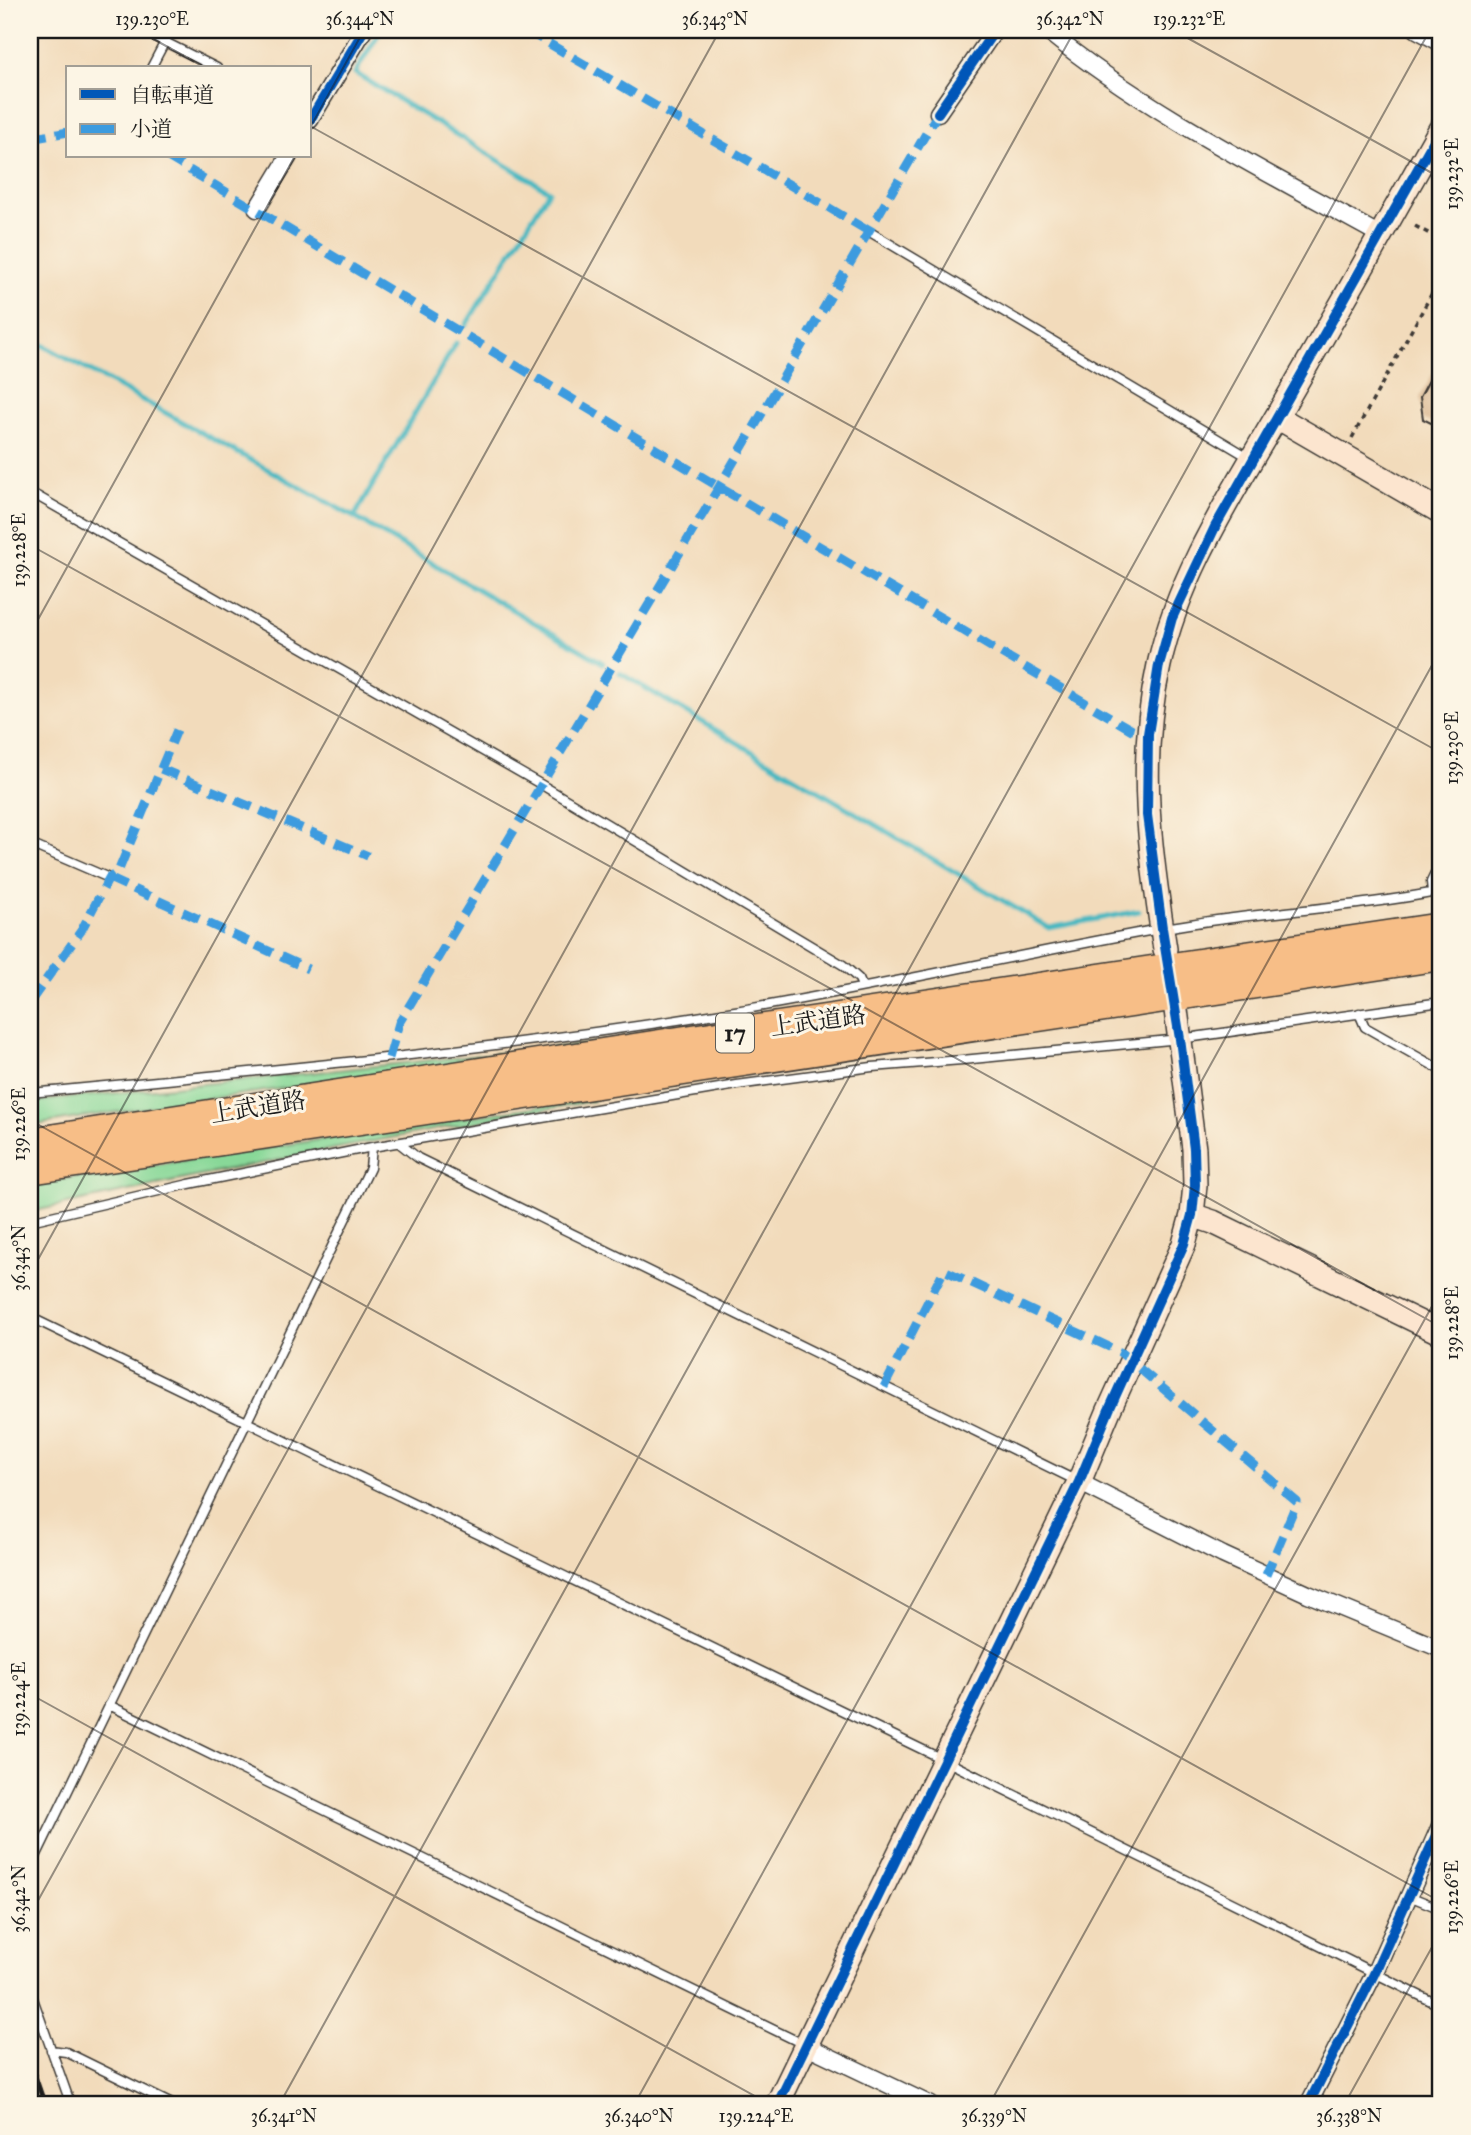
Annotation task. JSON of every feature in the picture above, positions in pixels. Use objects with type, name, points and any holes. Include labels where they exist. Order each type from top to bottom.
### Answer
[{"type":"highway","name":"上武道路","points":[[30,1169],[1441,928]]},
{"type":"highway","name":"上武道路","points":[[30,1143],[1441,955]]},
{"type":"street","points":[[312,115],[363,30]]},
{"type":"street","points":[[938,113],[995,30]]},
{"type":"street","points":[[1046,30],[1139,96],[1380,235]]},
{"type":"street","points":[[1417,30],[1441,43]]},
{"type":"street","points":[[1163,939],[1147,815],[1146,774],[1148,734],[1159,665],[1172,618],[1192,572],[1252,460],[1441,128]]},
{"type":"street","points":[[257,209],[288,158]]},
{"type":"street","points":[[1277,418],[1441,512]]},
{"type":"street","points":[[777,2105],[1079,1482],[1184,1244],[1192,1215],[1194,1149],[1176,1010]]},
{"type":"street","points":[[1192,1215],[1238,1234],[1441,1333]]},
{"type":"street","points":[[1079,1482],[1223,1556],[1441,1649]]},
{"type":"street","points":[[1308,2105],[1374,1974],[1441,1824]]},
{"type":"street","points":[[807,2046],[931,2105]]},
{"type":"lane","points":[[141,30],[213,66]]},
{"type":"lane","points":[[152,66],[170,30]]},
{"type":"lane","points":[[870,232],[1252,460]]},
{"type":"lane","points":[[30,492],[542,785],[843,965],[859,979],[862,986]]},
{"type":"lane","points":[[30,844],[109,878]]},
{"type":"lane","points":[[30,1221],[189,1184],[399,1143],[732,1048],[862,986],[1163,939],[1437,892],[1431,883],[1441,861]]},
{"type":"lane","points":[[30,1093],[389,1058],[732,1048],[872,1066],[962,1060],[1180,1038],[1441,1002]]},
{"type":"lane","points":[[1359,1013],[1365,1027],[1441,1070]]},
{"type":"lane","points":[[399,1143],[418,1158],[1079,1482]]},
{"type":"lane","points":[[30,1869],[370,1168],[372,1147]]},
{"type":"lane","points":[[30,1317],[944,1760],[1441,2006]]},
{"type":"lane","points":[[109,1705],[807,2046]]},
{"type":"lane","points":[[1409,1896],[1441,1909]]},
{"type":"lane","points":[[30,1990],[71,2105]]},
{"type":"lane","points":[[51,2050],[66,2052],[174,2105]]},
{"type":"path","points":[[1415,226],[1441,240]]},
{"type":"path","points":[[1351,440],[1436,285],[1441,281]]},
{"type":"green space","points":[[607,1042],[89,1116],[30,1126],[30,1102]]},
{"type":"green space","points":[[592,1098],[593,1101],[452,1126],[30,1212],[30,1184]]},
{"type":"building","points":[[1441,358],[1441,428],[1423,419],[1420,397]]},
{"type":"waterway","points":[[381,30],[355,73],[549,191],[466,325]]},
{"type":"waterway","points":[[30,338],[354,517],[603,663]]},
{"type":"waterway","points":[[354,517],[456,343]]},
{"type":"waterway","points":[[620,673],[1049,928],[1139,911]]},
{"type":"railway","points":[[30,2062],[45,2105]]},
{"type":"marked path","points":[[526,30],[870,232]]},
{"type":"marked path","points":[[389,1058],[399,1023],[719,487],[938,113]]},
{"type":"marked path","points":[[30,139],[66,132]]},
{"type":"marked path","points":[[169,158],[719,487],[1132,730],[1148,734]]},
{"type":"marked path","points":[[30,1002],[81,931],[109,878],[118,872],[177,730]]},
{"type":"marked path","points":[[161,769],[368,856]]},
{"type":"marked path","points":[[109,878],[308,969]]},
{"type":"marked path","points":[[884,1387],[944,1270],[1120,1352],[1297,1502],[1266,1575]]},
{"type":"cycle path","points":[[312,117],[364,30]]},
{"type":"cycle path","points":[[938,113],[995,30]]},
{"type":"cycle path","points":[[777,2105],[1079,1482],[1184,1244],[1192,1215],[1194,1149],[1147,815],[1148,734],[1159,665],[1172,618],[1215,527],[1441,128]]},
{"type":"cycle path","points":[[1308,2105],[1374,1974],[1441,1824]]}]
